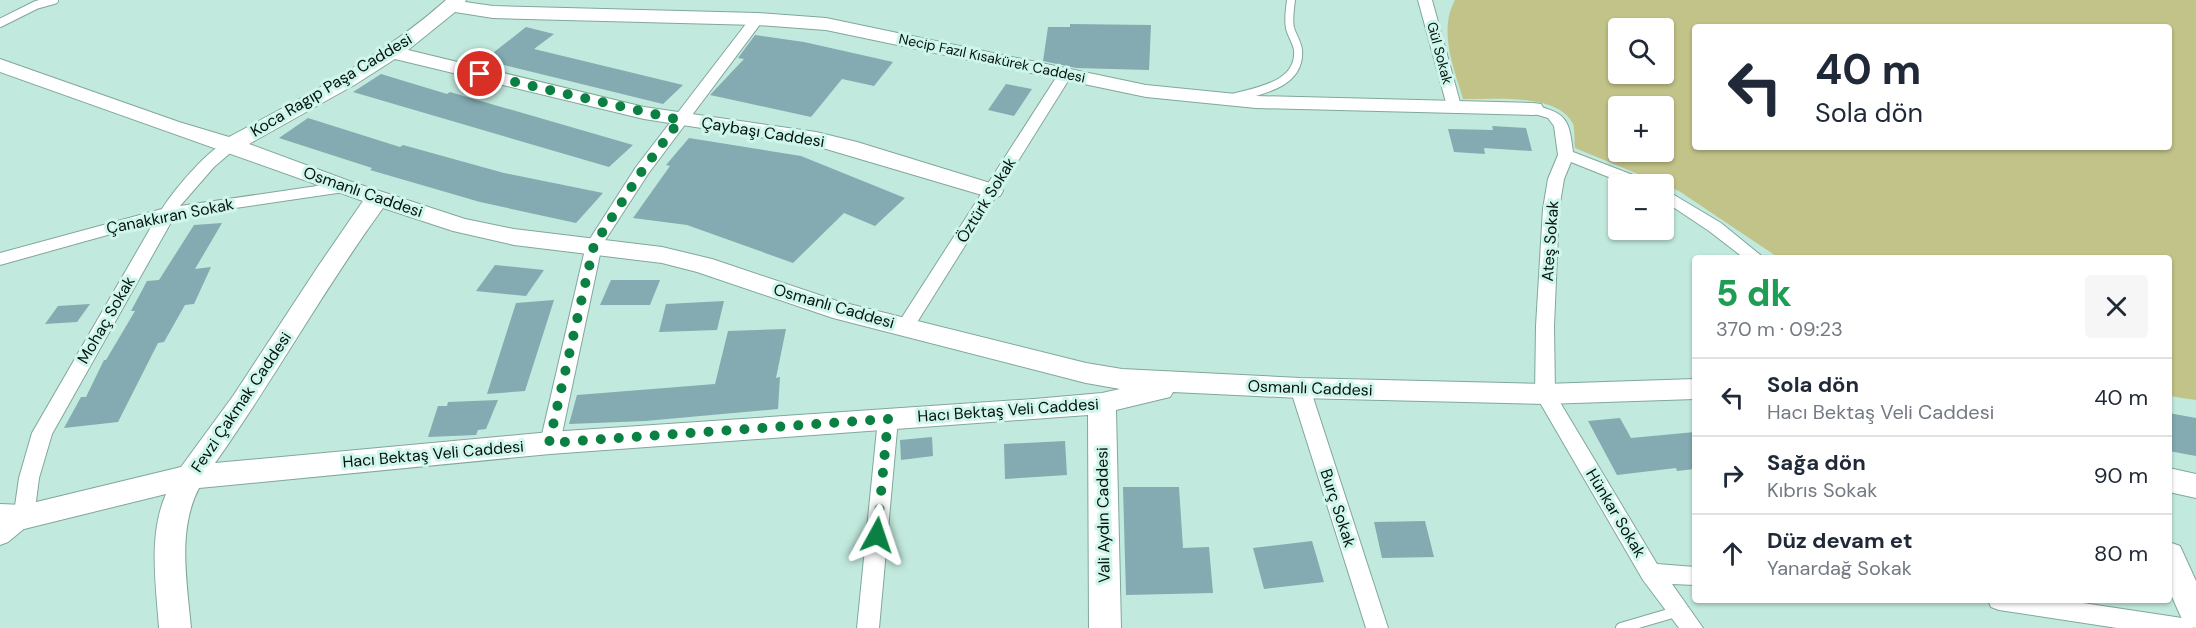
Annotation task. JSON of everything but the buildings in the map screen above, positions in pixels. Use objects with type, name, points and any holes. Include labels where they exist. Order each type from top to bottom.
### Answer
[{"type":"street","name":"Gül Sokak","points":[[1425,0],[1454,105]]},
{"type":"street","name":"Necip Fazıl Kısakürek Caddesi","points":[[454,3],[493,12],[757,19],[826,24],[1146,91],[1256,102],[1454,105],[1533,109]]},
{"type":"street","name":"Koca Ragıp Paşa Caddesi","points":[[231,146],[390,52],[454,3]]},
{"type":"street","points":[[549,443],[594,245],[642,171],[757,19]]},
{"type":"street","name":"Çaybaşı Caddesi","points":[[390,52],[680,120],[827,142],[992,191]]},
{"type":"street","name":"Osmanlı Caddesi","points":[[0,65],[344,187],[489,233],[662,255],[703,265],[832,309],[1122,380],[1300,388],[1545,394],[1692,389]]},
{"type":"street","name":"Öztürk Sokak","points":[[905,327],[1066,73]]},
{"type":"street","name":"Ateş Sokak","points":[[1533,109],[1553,115],[1562,125],[1566,155],[1556,179],[1551,209],[1545,326],[1545,394]]},
{"type":"street","name":"Mohaç Sokak","points":[[12,517],[29,478],[42,433],[177,197],[191,180],[231,146]]},
{"type":"street","points":[[1566,155],[1614,174]]},
{"type":"street","name":"Çanakkıran Sokak","points":[[0,259],[168,213],[344,187]]},
{"type":"street","name":"Fevzi Çakmak Caddesi","points":[[176,628],[172,536],[175,508],[189,477],[221,437],[356,227],[378,198]]},
{"type":"street","points":[[1674,201],[1751,255]]},
{"type":"street","name":"Hacı Bektaş Veli Caddesi","points":[[12,517],[189,477],[549,443],[1102,403],[1193,383]]},
{"type":"street","name":"Burç Sokak","points":[[1300,388],[1377,628]]},
{"type":"street","name":"Hünkar Sokak","points":[[1545,394],[1652,573],[1686,620]]},
{"type":"street","name":"Vali Aydın Caddesi","points":[[1102,403],[1105,628]]},
{"type":"street","points":[[868,628],[888,419]]},
{"type":"street","points":[[2172,481],[2196,486]]},
{"type":"street","points":[[0,536],[12,517]]},
{"type":"street","points":[[2172,562],[2196,616]]},
{"type":"street","points":[[1652,573],[1692,576]]},
{"type":"street","points":[[2019,603],[2182,628]]},
{"type":"lane","points":[[0,23],[36,5],[54,0]]},
{"type":"lane","points":[[1228,99],[1279,85],[1289,76],[1298,58],[1297,44],[1290,29],[1291,0]]},
{"type":"lane","points":[[1621,628],[1686,620]]},
{"type":"green space","points":[[1455,0],[2196,0],[2196,400],[2172,396],[2172,255],[1775,255],[1674,189],[1674,174],[1638,174],[1609,162],[1674,162],[1674,96],[1608,96],[1608,162],[1575,148],[1573,124],[1565,114],[1554,107],[1523,100],[1463,99],[1449,50],[1450,12]]},
{"type":"route","points":[[480,74],[680,120],[642,171],[594,245],[549,443],[888,419],[877,535]]}]
